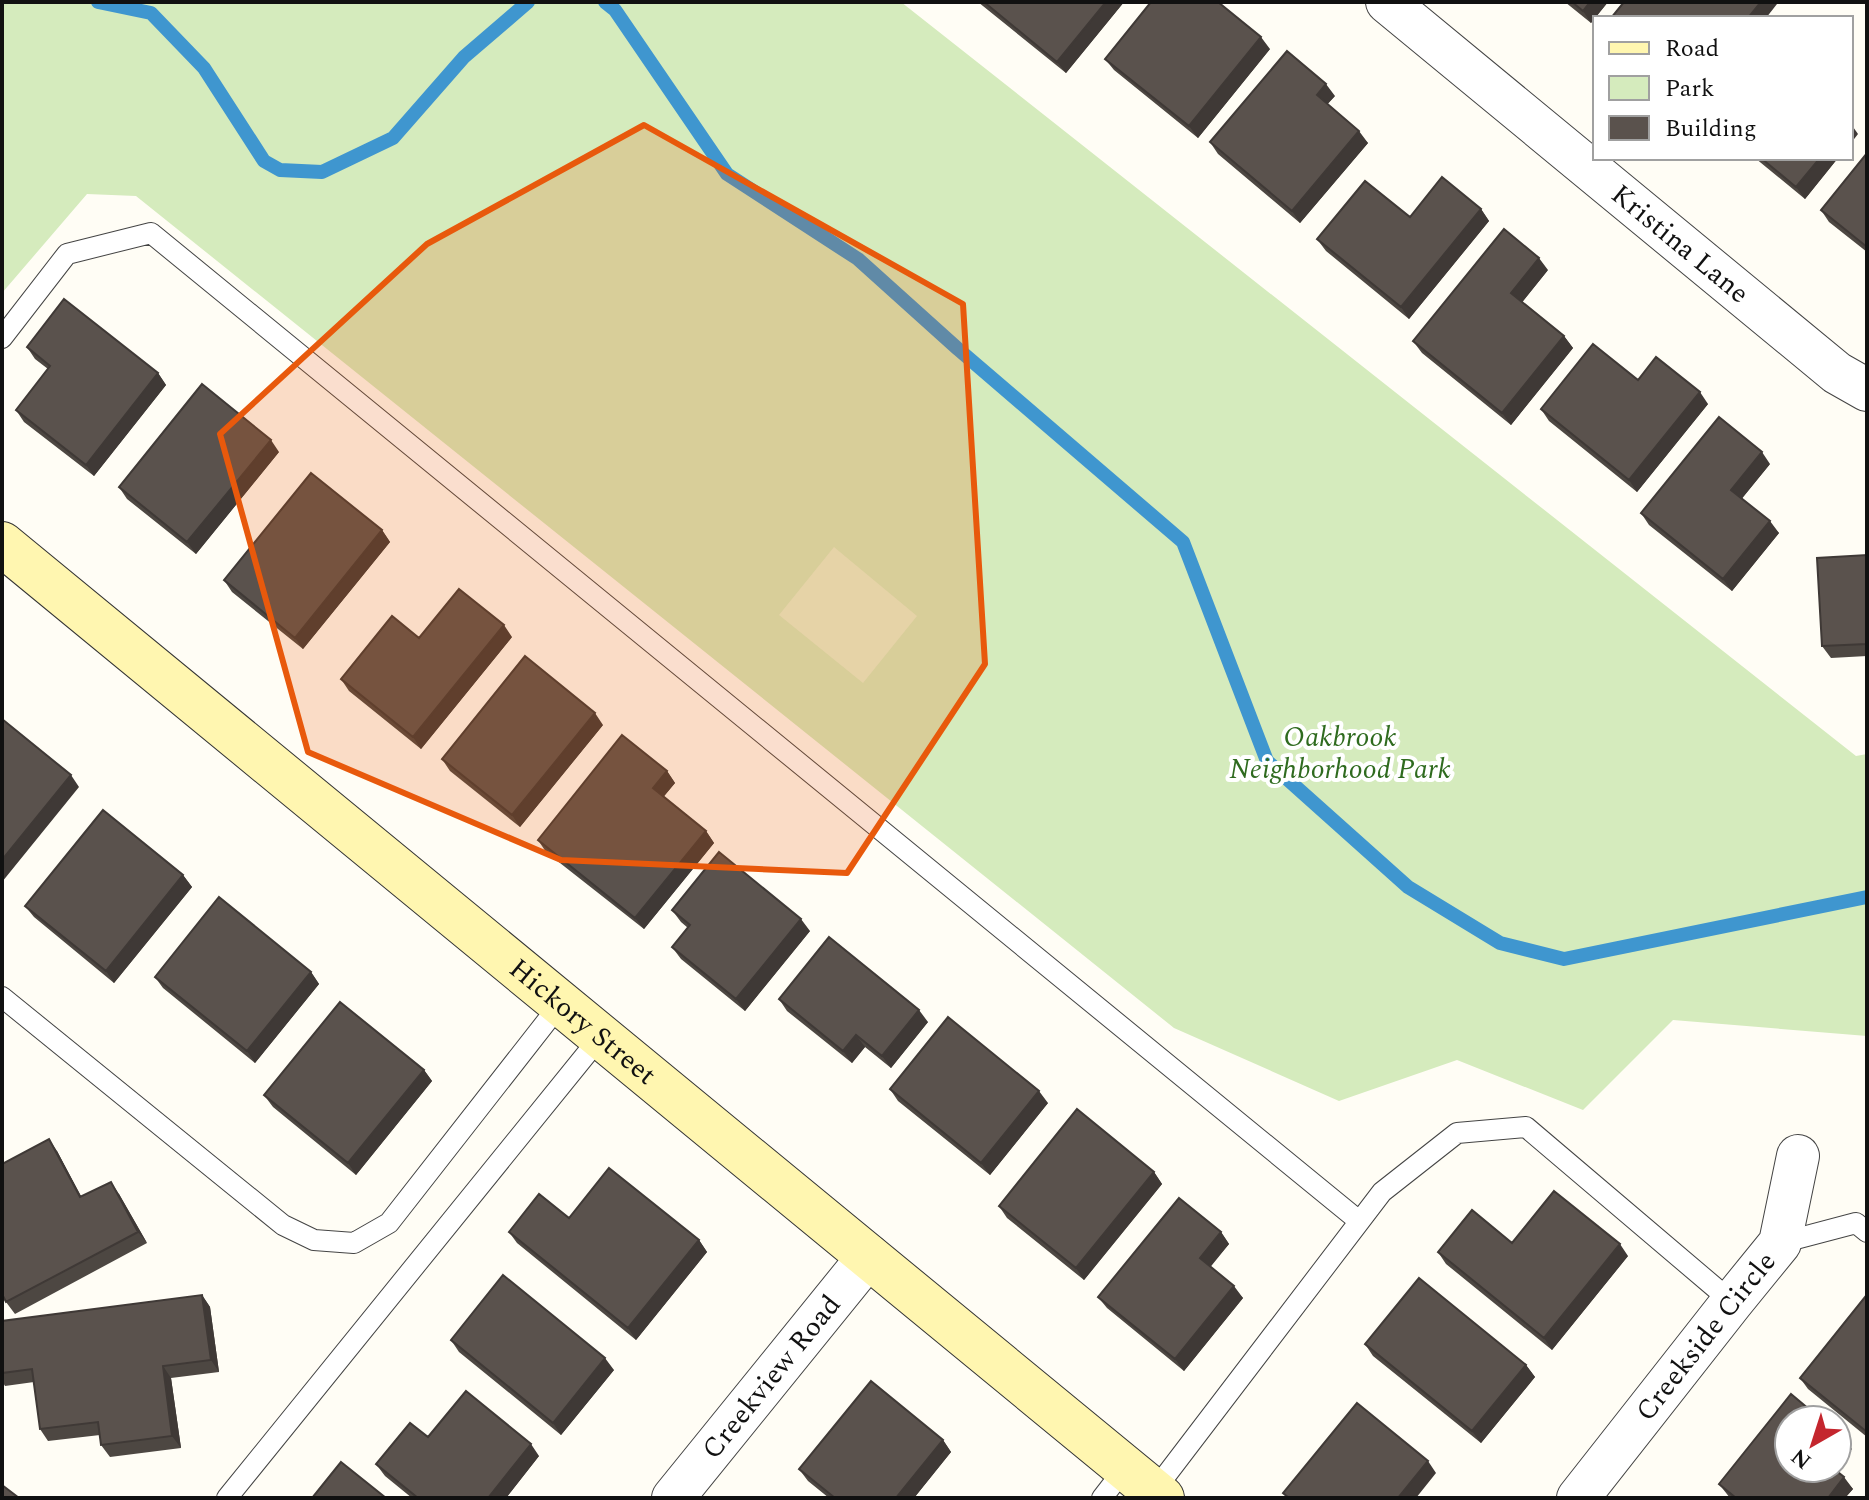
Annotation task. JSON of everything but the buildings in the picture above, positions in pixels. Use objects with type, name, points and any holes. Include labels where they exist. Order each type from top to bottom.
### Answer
[{"type":"street","name":"Kristina Lane","points":[[1387,2],[1837,373],[1867,390]]},
{"type":"street","name":"Hickory Street","points":[[2,544],[869,1256],[1136,1489]]},
{"type":"street","name":"Creekside Circle","points":[[1578,1498],[1780,1243],[1798,1156]]},
{"type":"street","name":"Creekview Road","points":[[673,1498],[869,1256]]},
{"type":"lane","points":[[2,338],[67,254],[151,233],[1359,1221]]},
{"type":"lane","points":[[2,997],[283,1225],[314,1240],[354,1243],[389,1223],[561,1003]]},
{"type":"lane","points":[[227,1498],[601,1036]]},
{"type":"lane","points":[[1136,1489],[1382,1192],[1457,1133],[1526,1127],[1732,1302]]},
{"type":"lane","points":[[1780,1243],[1856,1223],[1867,1232]]},
{"type":"highlighted area","points":[[644,125],[963,304],[985,664],[847,873],[561,860],[308,752],[220,434],[427,244]]},
{"type":"green space","name":"Oakbrook Neighborhood Park","points":[[2,2],[901,2],[1856,756],[1867,754],[1867,1036],[1673,1020],[1583,1110],[1457,1060],[1339,1101],[1174,1028],[136,196],[87,194],[2,293]]},
{"type":"green space","points":[[834,547],[917,616],[863,683],[779,615]]},
{"type":"waterway","points":[[98,2],[151,13],[204,68],[264,161],[280,170],[322,172],[393,138],[464,57],[528,2]]},
{"type":"waterway","points":[[605,2],[615,10],[727,174],[858,259],[1183,542],[1267,761],[1408,887],[1500,943],[1564,959],[1867,897]]}]
